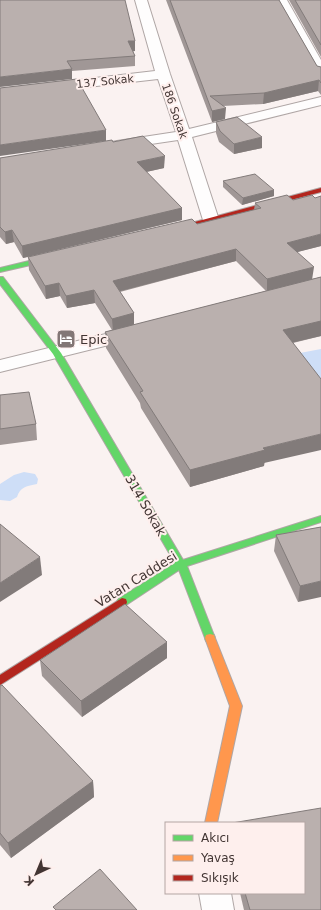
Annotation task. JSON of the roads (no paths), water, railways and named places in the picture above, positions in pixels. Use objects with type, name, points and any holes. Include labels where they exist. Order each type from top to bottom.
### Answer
[{"type":"street","name":"186 Sokak","points":[[141,0],[163,74],[184,134],[211,220]]},
{"type":"street","points":[[281,0],[321,72]]},
{"type":"street","name":"137 Sokak","points":[[0,93],[163,74]]},
{"type":"street","points":[[106,146],[184,134],[321,101]]},
{"type":"street","points":[[158,233],[321,190]]},
{"type":"street","points":[[0,270],[68,254]]},
{"type":"street","name":"314 Sokak","points":[[0,279],[57,353],[181,564],[236,706],[211,822]]},
{"type":"street","points":[[0,366],[148,330]]},
{"type":"street","name":"Vatan Caddesi","points":[[0,681],[181,564],[321,519]]},
{"type":"street","points":[[215,894],[218,910]]},
{"type":"water","points":[[321,349],[321,383],[300,353]]},
{"type":"water","points":[[24,472],[35,474],[38,479],[37,484],[24,488],[20,491],[17,497],[10,501],[0,500],[0,484],[14,475]]},
{"type":"place","name":"Epic","points":[[66,339]]}]
